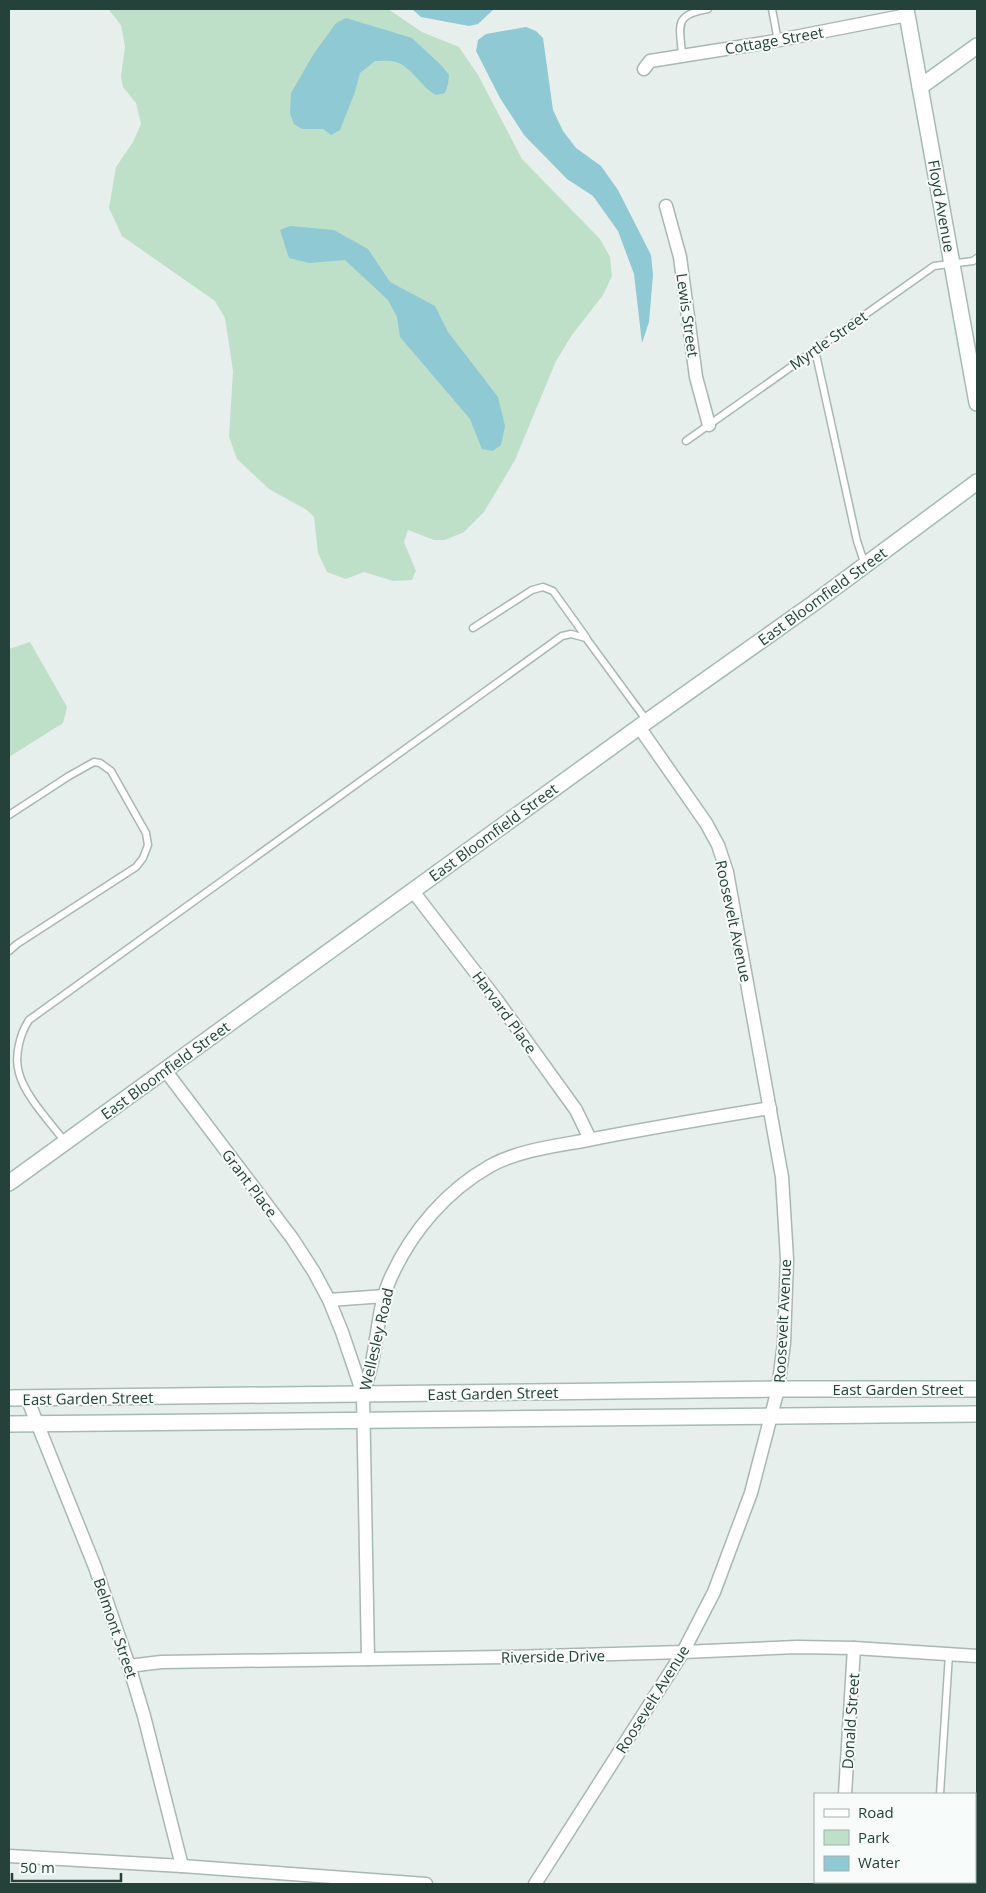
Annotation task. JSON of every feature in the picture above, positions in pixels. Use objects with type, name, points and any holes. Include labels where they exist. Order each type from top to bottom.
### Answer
[{"type":"street","name":"Cottage Street","points":[[644,69],[650,61],[778,41],[907,12]]},
{"type":"street","name":"Floyd Avenue","points":[[907,12],[977,403]]},
{"type":"street","points":[[920,87],[977,46]]},
{"type":"street","name":"Lewis Street","points":[[666,206],[680,257],[696,377],[708,425]]},
{"type":"street","name":"East Bloomfield Street","points":[[9,1182],[412,890],[866,566],[977,482]]},
{"type":"street","name":"Roosevelt Avenue","points":[[535,1884],[683,1652],[714,1592],[751,1493],[778,1389],[784,1343],[786,1259],[782,1177],[727,872],[718,846],[706,822],[643,724]]},
{"type":"street","name":"Harvard Place","points":[[412,890],[496,1000],[576,1110],[590,1139]]},
{"type":"street","name":"Grant Place","points":[[165,1070],[292,1238],[314,1272],[329,1300],[342,1332],[363,1394]]},
{"type":"street","name":"Wellesley Road","points":[[368,1659],[363,1394],[372,1364],[385,1296],[391,1278],[414,1234],[443,1200],[465,1182],[492,1165],[531,1151],[770,1108]]},
{"type":"street","points":[[329,1300],[385,1296]]},
{"type":"street","name":"East Garden Street","points":[[9,1398],[778,1389],[977,1389]]},
{"type":"street","name":"Belmont Street","points":[[27,1398],[95,1567],[129,1666],[144,1716],[182,1866]]},
{"type":"street","name":"East Garden Street","points":[[9,1424],[977,1414]]},
{"type":"street","name":"Riverside Drive","points":[[129,1666],[161,1662],[683,1652],[797,1647],[854,1648],[977,1656]]},
{"type":"street","name":"Donald Street","points":[[845,1793],[854,1648]]},
{"type":"street","points":[[9,1856],[182,1866],[426,1884]]},
{"type":"lane","points":[[682,55],[681,21],[691,12],[708,9]]},
{"type":"lane","points":[[772,9],[778,41]]},
{"type":"lane","name":"Myrtle Street","points":[[686,441],[934,266],[973,261],[977,258]]},
{"type":"lane","points":[[815,350],[857,540],[866,566]]},
{"type":"lane","points":[[473,628],[532,590],[542,587],[553,591],[643,724]]},
{"type":"lane","points":[[65,1142],[27,1091],[18,1072],[18,1047],[23,1029],[29,1020],[562,636],[570,634],[586,638]]},
{"type":"lane","points":[[9,815],[69,776],[94,762],[100,763],[111,771],[146,833],[148,845],[143,858],[136,868],[9,951]]},
{"type":"lane","points":[[940,1793],[949,1654]]},
{"type":"green space","points":[[108,9],[388,9],[422,32],[459,47],[478,75],[522,159],[600,239],[610,257],[612,276],[603,295],[572,335],[556,361],[515,460],[484,512],[464,532],[445,540],[434,540],[408,530],[404,542],[416,571],[412,580],[393,581],[364,572],[346,579],[327,572],[318,553],[314,517],[307,510],[269,489],[237,459],[229,437],[233,371],[225,318],[215,301],[122,236],[109,208],[116,167],[133,142],[141,124],[136,103],[123,87],[121,77],[125,46],[121,25]]},
{"type":"green space","points":[[30,642],[67,707],[63,723],[9,757],[9,649]]},
{"type":"water","points":[[412,9],[494,9],[478,24],[469,26],[421,17]]},
{"type":"water","points":[[346,18],[412,38],[449,75],[445,93],[436,95],[407,68],[396,62],[375,61],[360,73],[355,92],[340,130],[331,135],[323,129],[302,129],[294,124],[290,114],[291,93],[313,55],[336,23]]},
{"type":"water","points":[[526,27],[536,31],[543,38],[553,110],[563,131],[576,148],[601,166],[618,190],[651,255],[653,275],[649,322],[642,343],[634,274],[618,231],[593,196],[567,179],[524,135],[500,98],[476,51],[478,40],[486,34]]},
{"type":"water","points":[[290,226],[334,230],[368,249],[390,282],[435,306],[448,332],[498,397],[505,426],[501,445],[493,451],[482,449],[470,419],[400,337],[397,317],[388,300],[345,260],[309,263],[289,258],[280,230]]}]
